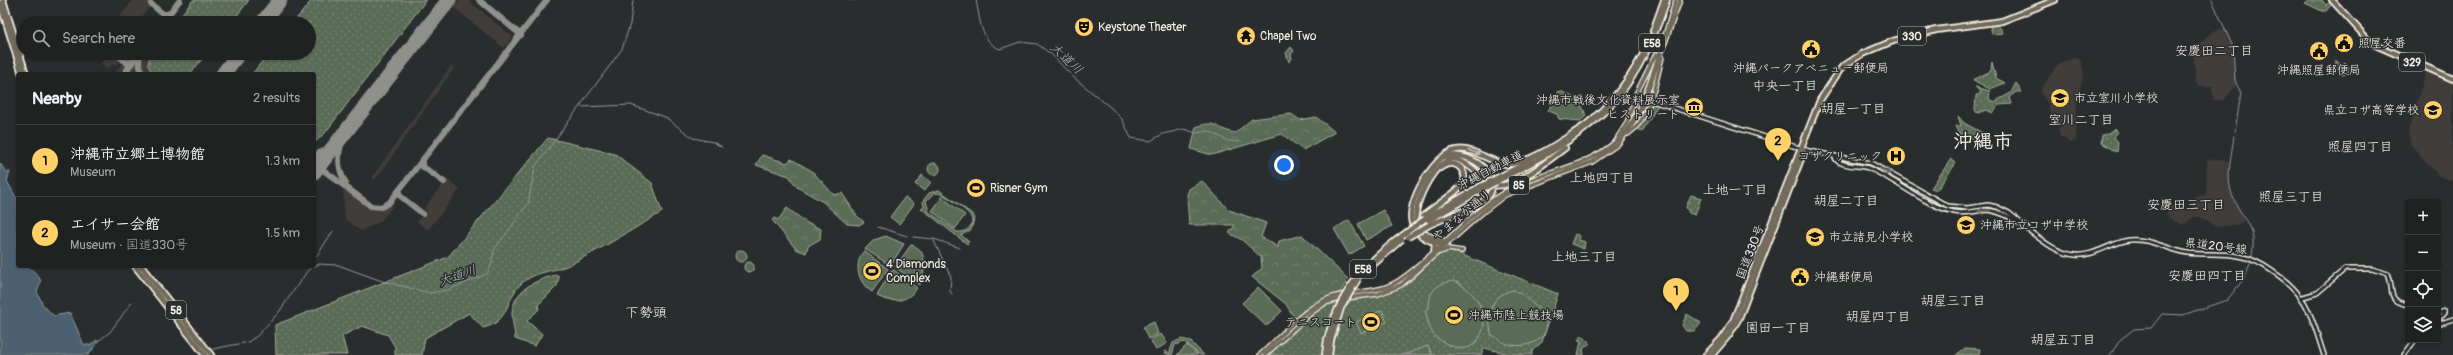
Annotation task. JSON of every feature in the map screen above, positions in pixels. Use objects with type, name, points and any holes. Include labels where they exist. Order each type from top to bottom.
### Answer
[{"type":"highway","points":[[3,0],[16,42]]},
{"type":"highway","name":"沖縄自動車道","points":[[1628,83],[1646,49],[1664,0]]},
{"type":"highway","name":"沖縄自動車道","points":[[1325,355],[1338,307],[1349,287],[1368,264],[1391,243],[1426,220],[1482,187],[1493,183],[1551,153],[1593,124],[1628,83],[1649,50],[1667,0]]},
{"type":"highway","name":"国道330号","points":[[1706,355],[1722,338],[1733,321],[1780,200],[1803,149],[1825,90],[1842,67],[1862,54],[1888,43],[1927,32],[2002,21],[2055,0]]},
{"type":"highway","name":"329","points":[[2332,0],[2371,43],[2453,79]]},
{"type":"highway","points":[[0,4],[16,55]]},
{"type":"highway","points":[[18,60],[21,72]]},
{"type":"highway","points":[[22,60],[25,72]]},
{"type":"highway","name":"沖縄自動車道","points":[[1493,183],[1549,151],[1583,127],[1620,93]]},
{"type":"highway","points":[[1444,244],[1422,232],[1418,228],[1414,219],[1416,208],[1432,174],[1444,161],[1454,159],[1468,166],[1493,183],[1508,185],[1531,172],[1593,124]]},
{"type":"highway","points":[[1444,244],[1432,240],[1415,230],[1412,224],[1411,212],[1423,183],[1435,164],[1449,152],[1463,149],[1470,150],[1501,164],[1518,162],[1547,149],[1583,127]]},
{"type":"highway","name":"国道330号","points":[[1712,355],[1729,335],[1739,318],[1800,162],[1803,149]]},
{"type":"highway","points":[[1426,220],[1479,204],[1489,195],[1491,190],[1491,182],[1487,172],[1471,158],[1464,155],[1451,155],[1435,164]]},
{"type":"highway","points":[[1370,266],[1408,237],[1461,187],[1465,178],[1461,168],[1454,164],[1445,164],[1432,174]]},
{"type":"highway","name":"沖縄自動車道","points":[[1329,355],[1329,340],[1347,297],[1370,266],[1426,220]]},
{"type":"highway","points":[[1432,240],[1435,245],[1436,252]]},
{"type":"highway","name":"58","points":[[137,268],[206,355]]},
{"type":"highway","name":"58","points":[[143,268],[211,355]]},
{"type":"main road","name":"やまなか通り","points":[[1444,244],[1505,195],[1523,186],[1592,162],[1618,144],[1625,136],[1643,105],[1676,0]]},
{"type":"main road","name":"やまなか通り","points":[[1265,355],[1322,305],[1339,299],[1389,291],[1408,280],[1480,210],[1504,193],[1522,184],[1590,159],[1605,151],[1620,138],[1634,117],[1680,0]]},
{"type":"main road","points":[[1605,151],[1616,139],[1627,123],[1638,94],[1663,44]]},
{"type":"main road","points":[[1625,136],[1636,126],[1650,98],[1663,44]]},
{"type":"main road","points":[[1638,94],[1803,149],[1835,158],[1871,163],[1948,206],[1997,207],[2011,214],[2031,232]]},
{"type":"main road","points":[[1835,158],[1841,163],[1862,166],[1877,172],[1947,210],[1966,213],[1994,211],[2031,232]]},
{"type":"main road","name":"県道20号線","points":[[2031,232],[2060,250],[2079,255],[2092,253],[2120,242],[2135,240],[2190,253],[2240,256],[2256,262],[2285,279],[2303,297],[2324,355]]},
{"type":"main road","points":[[1436,252],[1448,250],[1462,252]]},
{"type":"main road","name":"やまなか通り","points":[[1260,355],[1321,303],[1346,294],[1375,291],[1391,286],[1436,252]]},
{"type":"main road","points":[[2303,297],[2317,294],[2345,269],[2372,269],[2388,274],[2393,298],[2399,303],[2405,304]]},
{"type":"main road","points":[[2441,323],[2453,319]]},
{"type":"main road","points":[[2404,355],[2413,343]]},
{"type":"shaded area","points":[[133,0],[155,0],[142,16],[121,16]]},
{"type":"shaded area","points":[[459,0],[468,0],[513,37],[504,48],[453,7]]},
{"type":"shaded area","points":[[2219,29],[2226,30],[2230,37],[2237,84],[2224,100],[2213,100],[2212,86],[2199,86],[2196,83],[2193,49],[2212,32]]},
{"type":"shaded area","name":"市立室川小学校","points":[[2076,57],[2081,61],[2084,73],[2077,101],[2076,141],[2069,143],[2064,137],[2060,137],[2058,125],[2053,125],[2048,104],[2041,94],[2041,89],[2057,65]]},
{"type":"shaded area","points":[[104,60],[120,60],[115,66],[112,64],[108,69],[101,64]]},
{"type":"shaded area","points":[[125,60],[150,60],[150,72],[116,72]]},
{"type":"shaded area","points":[[451,66],[454,68],[376,179],[373,180],[373,176]]},
{"type":"shaded area","name":"県立コザ高等学校","points":[[2426,71],[2453,83],[2453,181],[2439,176],[2411,145],[2408,132]]},
{"type":"shaded area","points":[[2207,159],[2229,161],[2230,190],[2245,220],[2237,225],[2216,227],[2199,217],[2194,217],[2183,225],[2168,218],[2167,213],[2171,205],[2181,210],[2188,208],[2194,206],[2192,200],[2194,196],[2206,195]]},
{"type":"shaded area","points":[[447,179],[460,189],[428,230],[417,222],[426,210],[424,208]]},
{"type":"shaded area","points":[[343,187],[374,209],[393,206],[381,221],[361,231],[345,219]]},
{"type":"green space","points":[[193,0],[249,0],[236,16],[180,16]]},
{"type":"green space","points":[[312,0],[426,0],[325,133],[316,141],[316,72],[254,72],[263,60],[316,60],[316,16],[299,16]]},
{"type":"green space","points":[[2309,0],[2322,0],[2326,5],[2330,2],[2332,4],[2326,11],[2322,11],[2305,3]]},
{"type":"green space","points":[[1997,22],[2003,33],[1992,34],[1990,24]]},
{"type":"green space","points":[[1291,47],[1294,51],[1291,54],[1292,59],[1289,62],[1286,53]]},
{"type":"green space","points":[[149,60],[201,60],[192,72],[151,72],[148,64]]},
{"type":"green space","points":[[2336,61],[2342,65],[2345,62],[2349,67],[2348,73],[2341,74],[2342,72],[2337,70],[2334,73]]},
{"type":"green space","points":[[1992,62],[1996,78],[2005,83],[1990,89],[1973,80],[1991,71]]},
{"type":"green space","points":[[2016,83],[2022,92],[2016,92],[2010,97],[2012,104],[1999,105],[1992,113],[1987,110],[1977,113],[1975,110],[1976,95],[1979,95],[1981,91],[1975,87],[1990,91],[1989,99],[1994,102],[2011,93]]},
{"type":"green space","points":[[1559,91],[1576,99],[1582,106],[1586,116],[1580,121],[1559,119],[1557,114],[1548,111]]},
{"type":"green space","points":[[1653,104],[1658,105],[1642,132],[1637,129]]},
{"type":"green space","points":[[1291,114],[1300,120],[1316,117],[1335,132],[1303,150],[1282,134],[1212,155],[1191,149],[1196,127],[1212,124],[1235,133],[1252,119]]},
{"type":"green space","points":[[1958,116],[1964,123],[1990,137],[1988,138],[1977,132],[1972,139],[1962,133],[1960,135],[1956,126],[1961,126]]},
{"type":"green space","points":[[2115,129],[2118,132],[2114,137],[2118,142],[2117,152],[2101,143],[2102,135],[2108,134]]},
{"type":"green space","points":[[548,138],[615,154],[652,183],[662,212],[605,246],[569,265],[536,275],[526,280],[514,292],[504,314],[492,325],[483,328],[469,313],[425,338],[422,355],[395,355],[395,347],[388,335],[362,326],[342,336],[347,355],[276,355],[275,325],[448,257]]},
{"type":"green space","points":[[762,155],[787,163],[791,159],[812,171],[834,195],[842,193],[857,216],[864,222],[859,225],[847,224],[823,202],[797,187],[789,176],[756,165]]},
{"type":"green space","points":[[1951,159],[1956,163],[1937,190],[1931,188]]},
{"type":"green space","points":[[936,163],[939,164],[939,174],[932,175],[929,174],[928,167],[929,164]]},
{"type":"green space","points":[[922,175],[931,182],[924,191],[915,184]]},
{"type":"green space","points":[[1202,181],[1229,210],[1266,223],[1261,237],[1278,247],[1279,241],[1302,235],[1348,279],[1340,293],[1325,298],[1296,321],[1286,304],[1252,277],[1262,268],[1261,257],[1242,240],[1229,233],[1235,225],[1189,225],[1187,195],[1189,189]]},
{"type":"green space","points":[[939,190],[952,200],[938,193],[934,193],[926,201],[929,212],[957,232],[964,231],[970,227],[972,221],[969,214],[954,201],[972,214],[974,219],[971,230],[961,235],[969,242],[967,244],[921,208],[924,207],[923,201],[929,193]]},
{"type":"green space","points":[[1691,195],[1701,198],[1695,215],[1689,213],[1686,207]]},
{"type":"green space","points":[[905,197],[914,204],[899,224],[890,217]]},
{"type":"green space","points":[[942,197],[965,215],[955,229],[932,211]]},
{"type":"green space","points":[[787,208],[807,223],[821,229],[820,239],[808,246],[806,253],[796,249],[772,220],[774,218],[778,220]]},
{"type":"green space","points":[[1383,210],[1392,226],[1366,240],[1358,224]]},
{"type":"green space","points":[[1349,220],[1364,246],[1349,255],[1334,229]]},
{"type":"green space","points":[[1575,234],[1580,236],[1579,240],[1585,242],[1584,249],[1571,244]]},
{"type":"green space","points":[[886,236],[904,244],[892,263],[888,264],[865,249],[874,240]]},
{"type":"green space","points":[[911,245],[917,247],[923,256],[924,268],[919,285],[895,267]]},
{"type":"green space","points":[[743,250],[746,251],[746,261],[739,262],[736,261],[735,254],[736,251]]},
{"type":"green space","name":"4 Diamonds Complex","points":[[864,251],[888,269],[872,292],[863,284],[859,273],[859,262]]},
{"type":"green space","points":[[1448,251],[1455,252],[1558,294],[1542,342],[1532,351],[1532,355],[1509,354],[1484,348],[1481,355],[1269,355],[1269,353],[1292,330],[1318,310],[1337,301],[1385,293],[1400,288],[1412,280],[1435,258]]},
{"type":"green space","points":[[747,262],[751,262],[753,263],[753,271],[747,272],[744,269],[744,265]]},
{"type":"green space","points":[[894,270],[917,288],[913,293],[904,299],[894,301],[877,296],[890,272]]},
{"type":"green space","points":[[556,275],[559,277],[557,286],[538,305],[539,309],[527,321],[542,334],[535,346],[515,339],[512,314],[516,298],[526,287],[540,280]]},
{"type":"green space","name":"沖縄市陸上競技場","points":[[1454,281],[1470,291],[1481,307],[1483,316],[1484,325],[1481,334],[1475,343],[1466,348],[1455,347],[1435,336],[1432,333],[1425,310],[1429,308],[1432,292],[1435,288]]},
{"type":"green space","points":[[1258,287],[1282,311],[1266,326],[1242,303]]},
{"type":"green space","points":[[1513,290],[1527,299],[1544,314],[1545,317],[1547,326],[1544,334],[1538,340],[1530,344],[1511,345],[1502,342],[1495,336],[1492,336],[1490,328],[1490,314],[1492,307],[1499,296]]},
{"type":"green space","name":"テニスコート","points":[[1382,310],[1387,322],[1361,333],[1356,322]]},
{"type":"green space","points":[[1687,314],[1701,323],[1695,331],[1686,331],[1682,325]]},
{"type":"green space","points":[[1154,322],[1158,334],[1148,339],[1143,327]]},
{"type":"green space","points":[[1161,334],[1167,343],[1156,350],[1150,340]]},
{"type":"green space","points":[[1582,335],[1590,343],[1583,349],[1584,355],[1578,355],[1581,341],[1578,340]]},
{"type":"green space","points":[[1181,339],[1190,341],[1204,355],[1200,355],[1184,342],[1175,345],[1172,355],[1164,353],[1166,351],[1169,354],[1173,343]]},
{"type":"green space","points":[[1187,345],[1198,355],[1177,355]]},
{"type":"green space","points":[[1428,346],[1432,355],[1403,355]]},
{"type":"green space","points":[[1965,348],[1980,349],[1979,355],[1956,355]]},
{"type":"water","points":[[0,163],[6,172],[10,172],[7,181],[16,197],[16,268],[29,268],[37,274],[41,281],[37,292],[43,305],[54,316],[70,313],[84,345],[90,345],[97,340],[97,344],[88,355],[0,355]]},
{"type":"waterway","name":"大道川","points":[[316,266],[319,264],[338,265],[382,281],[430,293],[448,290],[487,274],[491,266],[494,250],[528,204],[535,167],[622,49],[630,24],[633,0]]},
{"type":"waterway","name":"大道川","points":[[848,0],[856,0]]},
{"type":"waterway","name":"大道川","points":[[976,0],[982,28],[988,40],[993,45],[1000,49],[1020,42],[1037,44],[1051,54],[1072,76],[1111,108],[1122,119],[1131,138],[1150,141],[1163,134],[1184,129],[1196,133],[1209,131],[1228,141],[1241,142]]},
{"type":"waterway","points":[[2212,0],[2233,47],[2235,81],[2241,93],[2235,131]]},
{"type":"waterway","points":[[581,107],[631,105],[665,117],[693,138],[713,142],[722,147]]},
{"type":"waterway","points":[[2234,136],[2229,178],[2234,201],[2250,227],[2253,244],[2252,256]]},
{"type":"waterway","points":[[878,227],[907,236]]},
{"type":"waterway","points":[[316,257],[333,231]]},
{"type":"waterway","points":[[913,237],[933,239],[951,277],[950,291],[952,294]]},
{"type":"waterway","points":[[934,239],[960,248]]},
{"type":"waterway","points":[[2110,355],[2121,339],[2134,329],[2151,328],[2162,314],[2183,315],[2227,300],[2243,280],[2251,262]]},
{"type":"waterway","name":"大道川","points":[[213,349],[248,342],[257,336],[279,312],[308,270],[312,268]]},
{"type":"waterway","points":[[97,342],[110,332],[132,302]]},
{"type":"waterway","points":[[88,355],[93,348]]},
{"type":"taxiway","points":[[167,16],[180,0]]},
{"type":"taxiway","points":[[479,0],[521,35]]},
{"type":"taxiway","points":[[316,165],[371,206],[381,207],[389,203],[547,0]]},
{"type":"taxiway","points":[[151,4],[163,14],[169,14]]},
{"type":"taxiway","points":[[123,60],[127,63],[131,62]]},
{"type":"taxiway","points":[[125,72],[134,60]]},
{"type":"taxiway","points":[[139,60],[142,72]]},
{"type":"taxiway","points":[[346,132],[341,145],[339,164],[346,183]]},
{"type":"taxiway","points":[[316,154],[335,146]]},
{"type":"taxiway","points":[[422,161],[422,166],[444,182]]},
{"type":"taxiway","points":[[399,191],[399,195],[423,214]]},
{"type":"runway","points":[[267,16],[280,0]]},
{"type":"runway","points":[[316,169],[449,0]]},
{"type":"runway","points":[[225,72],[234,60]]},
{"type":"place","name":"Keystone Theater","points":[[1084,27]]},
{"type":"place","name":"Chapel Two","points":[[1246,36]]},
{"type":"place","name":"照屋交番","points":[[2344,43]]},
{"type":"place","name":"沖縄パークアベニュー郵便局","points":[[1811,49]]},
{"type":"place","name":"沖縄照屋郵便局","points":[[2319,51]]},
{"type":"place","name":"市立室川小学校","points":[[2060,98]]},
{"type":"place","name":"沖縄市戦後文化資料展示室 ヒストリート","points":[[1694,107]]},
{"type":"place","name":"県立コザ高等学校","points":[[2433,110]]},
{"type":"place","name":"コザクリニック","points":[[1896,156]]},
{"type":"place","name":"エイサー会館","points":[[1778,161]]},
{"type":"place","name":"Risner Gym","points":[[976,188]]},
{"type":"place","name":"沖縄市立コザ中学校","points":[[1966,225]]},
{"type":"place","name":"市立諸見小学校","points":[[1815,237]]},
{"type":"place","name":"4 Diamonds Complex","points":[[872,271]]},
{"type":"place","name":"沖縄郵便局","points":[[1800,277]]},
{"type":"place","name":"沖縄市立郷土博物館","points":[[1676,311]]},
{"type":"place","name":"沖縄市陸上競技場","points":[[1454,315]]},
{"type":"place","name":"テニスコート","points":[[1371,322]]},
{"type":"district","name":"安慶田二丁目","points":[[2214,50]]},
{"type":"district","name":"中央一丁目","points":[[1785,85]]},
{"type":"district","name":"胡屋一丁目","points":[[1853,108]]},
{"type":"district","name":"室川二丁目","points":[[2081,119]]},
{"type":"district","name":"沖縄市","points":[[1983,141]]},
{"type":"district","name":"照屋四丁目","points":[[2360,146]]},
{"type":"district","name":"上地四丁目","points":[[1602,177]]},
{"type":"district","name":"上地一丁目","points":[[1735,189]]},
{"type":"district","name":"照屋三丁目","points":[[2291,196]]},
{"type":"district","name":"胡屋二丁目","points":[[1846,200]]},
{"type":"district","name":"安慶田三丁目","points":[[2186,204]]},
{"type":"district","name":"上地三丁目","points":[[1584,256]]},
{"type":"district","name":"安慶田四丁目","points":[[2207,275]]},
{"type":"district","name":"胡屋三丁目","points":[[1953,300]]},
{"type":"district","name":"下勢頭","points":[[646,312]]},
{"type":"district","name":"胡屋四丁目","points":[[1878,316]]},
{"type":"district","name":"園田一丁目","points":[[1778,327]]},
{"type":"district","name":"胡屋五丁目","points":[[2063,339]]}]
